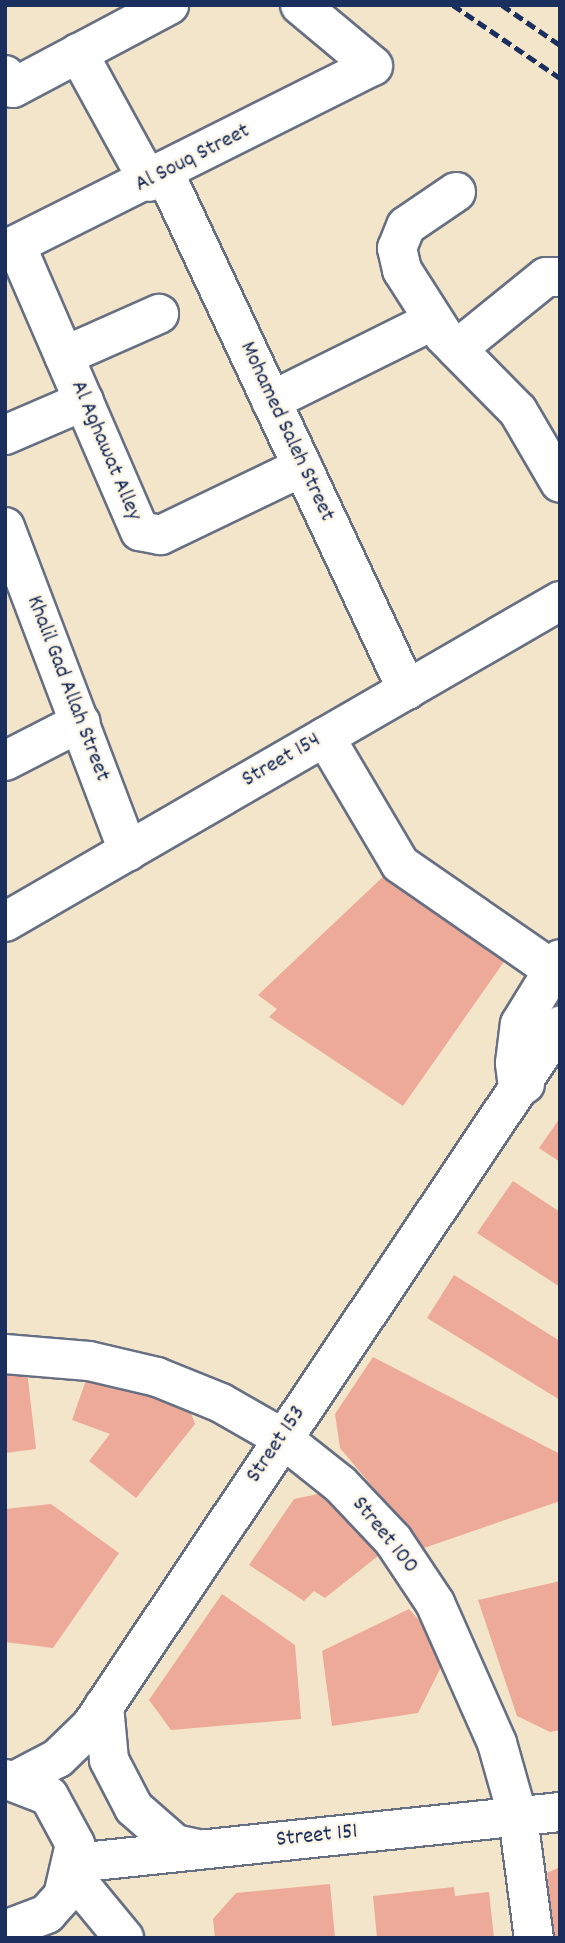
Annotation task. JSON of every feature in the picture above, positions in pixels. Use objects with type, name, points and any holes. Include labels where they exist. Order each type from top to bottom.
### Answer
[{"type":"street","points":[[5,75],[13,88],[169,5]]},
{"type":"street","name":"Al Souq Street","points":[[11,247],[157,178],[372,62],[300,5]]},
{"type":"street","name":"Mohamed Saleh Street","points":[[78,53],[157,178],[271,401],[407,690]]},
{"type":"street","points":[[456,192],[406,226],[397,248],[402,270],[432,321],[518,411],[560,483]]},
{"type":"street","name":"Al Aghawat Alley","points":[[11,247],[64,356],[136,524],[153,537],[302,467]]},
{"type":"street","points":[[457,349],[546,277],[560,277]]},
{"type":"street","points":[[64,356],[159,314]]},
{"type":"street","points":[[271,401],[432,321]]},
{"type":"street","points":[[5,435],[84,401]]},
{"type":"street","name":"Khalil Gad Allah Street","points":[[5,527],[128,851]]},
{"type":"street","name":"Street 154","points":[[5,922],[560,601]]},
{"type":"street","points":[[5,761],[81,722]]},
{"type":"street","points":[[325,737],[400,864],[556,965],[520,1024],[520,1085]]},
{"type":"street","points":[[520,1085],[560,1026]]},
{"type":"street","name":"Street 153","points":[[11,1779],[67,1751],[104,1706],[520,1085],[560,1065]]},
{"type":"street","name":"Street 100","points":[[5,1354],[89,1361],[157,1377],[282,1437],[341,1485],[384,1531],[435,1603],[497,1743],[518,1816],[534,1938]]},
{"type":"street","points":[[104,1706],[109,1760],[134,1808],[175,1844],[199,1849]]},
{"type":"street","points":[[11,1779],[62,1810],[74,1869],[124,1938]]},
{"type":"street","name":"Street 151","points":[[74,1869],[199,1849],[560,1812]]},
{"type":"street","points":[[5,1930],[47,1914],[74,1869]]},
{"type":"building","points":[[387,873],[508,956],[403,1106],[269,1017],[277,1009],[258,995]]},
{"type":"building","points":[[560,1118],[560,1162],[539,1148]]},
{"type":"building","points":[[513,1181],[560,1212],[560,1287],[477,1233]]},
{"type":"building","points":[[454,1275],[560,1341],[560,1400],[427,1318]]},
{"type":"building","points":[[373,1357],[560,1454],[560,1501],[424,1548],[340,1448],[335,1414]]},
{"type":"building","points":[[92,1363],[185,1397],[195,1424],[136,1498],[89,1461],[110,1434],[72,1420]]},
{"type":"building","points":[[27,1371],[36,1449],[5,1453],[5,1374]]},
{"type":"building","points":[[327,1492],[378,1556],[325,1598],[314,1591],[304,1601],[249,1565],[294,1499]]},
{"type":"building","points":[[51,1504],[119,1553],[53,1648],[5,1642],[5,1509]]},
{"type":"building","points":[[560,1581],[560,1730],[550,1732],[517,1716],[478,1600]]},
{"type":"building","points":[[222,1594],[295,1645],[301,1719],[171,1730],[149,1700]]},
{"type":"building","points":[[409,1609],[448,1653],[418,1713],[332,1726],[322,1651]]},
{"type":"building","points":[[560,1867],[560,1938],[554,1938],[547,1873]]},
{"type":"building","points":[[330,1884],[335,1938],[215,1938],[213,1919],[236,1893]]},
{"type":"building","points":[[454,1887],[455,1896],[489,1892],[494,1938],[377,1938],[373,1896]]},
{"type":"railway","points":[[453,5],[560,78]]},
{"type":"railway","points":[[502,5],[560,45]]}]
